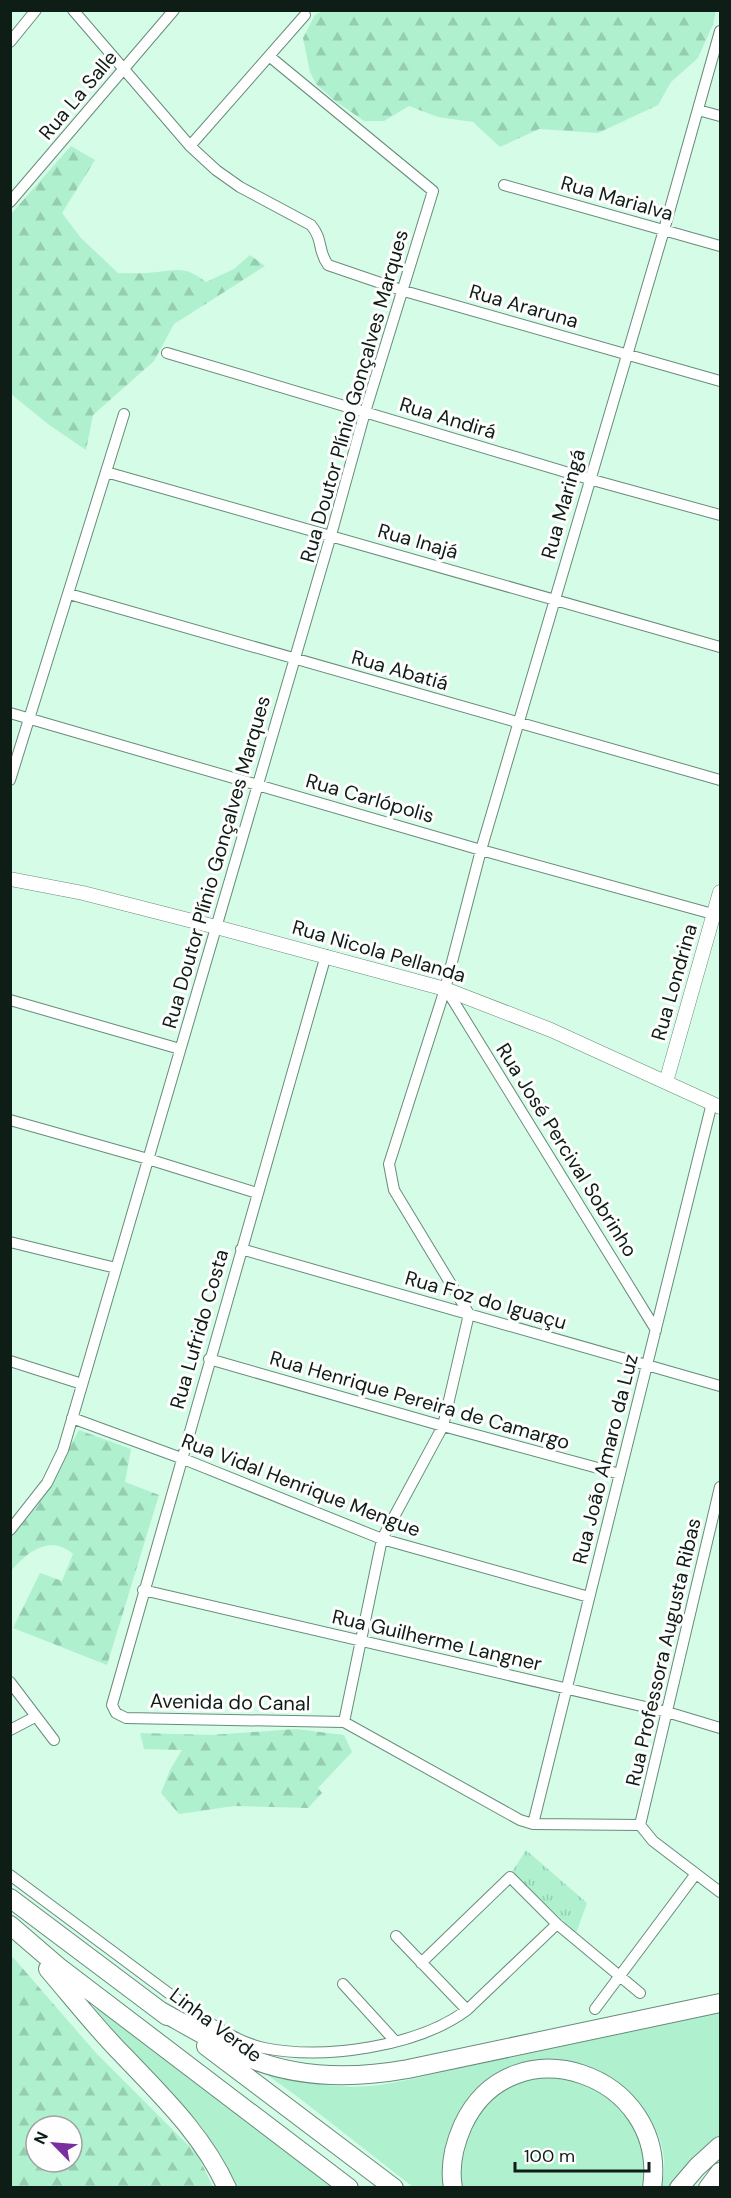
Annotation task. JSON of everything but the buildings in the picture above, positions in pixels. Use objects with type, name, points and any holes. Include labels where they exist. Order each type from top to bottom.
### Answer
[{"type":"highway","name":"Linha Verde","points":[[10,1898],[394,2187]]},
{"type":"highway","points":[[11,1925],[107,2038],[184,2120],[227,2187]]},
{"type":"highway","points":[[11,1925],[60,1968],[349,2187]]},
{"type":"highway","points":[[159,2010],[240,2054],[265,2064],[290,2071],[348,2076],[375,2075],[408,2069],[720,2003]]},
{"type":"highway","points":[[453,2187],[451,2172],[458,2136],[468,2115],[479,2100],[491,2088],[508,2078],[544,2068],[573,2071],[589,2077],[621,2097],[634,2111],[650,2141],[653,2157],[652,2187]]},
{"type":"highway","points":[[679,2187],[720,2146]]},
{"type":"highway","points":[[708,2187],[720,2172]]},
{"type":"main road","name":"Rua Nicola Pellanda","points":[[10,879],[83,893],[326,955],[446,989],[531,1021],[716,1105]]},
{"type":"main road","name":"Rua Londrina","points":[[666,1082],[717,916],[720,892]]},
{"type":"street","points":[[10,42],[36,10]]},
{"type":"street","points":[[73,10],[190,146],[305,15]]},
{"type":"street","name":"Rua La Salle","points":[[10,202],[174,10]]},
{"type":"street","name":"Rua Maringá","points":[[469,1314],[394,1190],[389,1164],[446,989],[481,850],[664,230],[720,31]]},
{"type":"street","name":"Rua Doutor Plínio Gonçalves Marques","points":[[10,1530],[47,1483],[63,1450],[332,535],[365,412],[433,191],[269,56]]},
{"type":"street","points":[[698,110],[720,116]]},
{"type":"street","name":"Rua Araruna","points":[[190,146],[216,170],[240,187],[311,225],[319,234],[322,257],[328,265],[404,291],[720,381]]},
{"type":"street","name":"Rua Marialva","points":[[504,185],[720,246]]},
{"type":"street","name":"Rua Andirá","points":[[167,353],[589,479],[720,515]]},
{"type":"street","points":[[10,780],[124,414]]},
{"type":"street","name":"Rua Inajá","points":[[106,472],[720,647]]},
{"type":"street","name":"Rua Abatiá","points":[[69,594],[720,780]]},
{"type":"street","name":"Rua Carlópolis","points":[[10,713],[717,916]]},
{"type":"street","name":"Rua Lufrido Costa","points":[[116,1713],[112,1705],[143,1590],[326,955]]},
{"type":"street","name":"Rua José Percival Sobrinho","points":[[446,989],[656,1330]]},
{"type":"street","points":[[10,1000],[180,1050]]},
{"type":"street","name":"Rua João Amaro da Luz","points":[[533,1824],[656,1330],[716,1105]]},
{"type":"street","points":[[10,1120],[257,1193]]},
{"type":"street","points":[[10,1242],[116,1268]]},
{"type":"street","name":"Rua Foz do Iguaçu","points":[[241,1249],[720,1386]]},
{"type":"street","points":[[469,1314],[442,1426],[382,1539],[344,1722],[505,1812],[533,1824],[640,1825],[653,1841],[720,1892]]},
{"type":"street","name":"Rua Henrique Pereira de Camargo","points":[[209,1359],[620,1474]]},
{"type":"street","points":[[10,1361],[82,1383]]},
{"type":"street","name":"Rua Vidal Henrique Mengue","points":[[72,1418],[181,1458],[382,1539],[589,1597]]},
{"type":"street","name":"Rua Professora Augusta Ribas","points":[[640,1825],[720,1487]]},
{"type":"street","name":"Rua Guilherme Langner","points":[[143,1590],[667,1712],[720,1728]]},
{"type":"street","points":[[10,1682],[54,1740]]},
{"type":"street","name":"Avenida do Canal","points":[[116,1713],[126,1718],[344,1722]]},
{"type":"street","points":[[10,1730],[35,1717]]},
{"type":"street","points":[[10,1875],[222,2031],[262,2047],[296,2051],[358,2049],[395,2041],[453,2021],[556,1924]]},
{"type":"street","points":[[595,2009],[695,1875]]},
{"type":"street","points":[[421,1963],[510,1878],[556,1924],[640,1993]]},
{"type":"street","points":[[396,1936],[467,2010]]},
{"type":"street","points":[[343,1984],[395,2041]]},
{"type":"green space","points":[[324,10],[716,11],[713,24],[698,58],[671,82],[658,105],[598,133],[539,129],[500,147],[473,122],[438,117],[409,106],[384,121],[364,121],[334,100],[316,84],[310,72],[303,38],[315,15]]},
{"type":"green space","points":[[71,146],[95,160],[62,213],[81,238],[118,273],[183,270],[206,282],[234,269],[250,255],[265,266],[174,324],[154,361],[93,415],[86,450],[48,424],[11,394],[11,214]]},
{"type":"green space","points":[[79,1430],[131,1449],[125,1482],[159,1495],[107,1665],[13,1628],[40,1573],[62,1581],[73,1554],[56,1546],[39,1548],[11,1571],[11,1534],[37,1506]]},
{"type":"green space","points":[[296,1729],[344,1735],[352,1752],[318,1788],[322,1793],[308,1808],[234,1806],[179,1814],[161,1793],[170,1770],[182,1750],[144,1749],[140,1733],[211,1735]]},
{"type":"green space","points":[[526,1850],[587,1903],[576,1933],[512,1872]]},
{"type":"green space","points":[[11,1955],[96,2053],[197,2154],[213,2187],[11,2187]]},
{"type":"green space","points":[[93,2007],[106,2014],[337,2187],[236,2187],[224,2161],[202,2127],[102,2020]]},
{"type":"green space","points":[[720,2011],[720,2139],[672,2187],[661,2187],[664,2168],[663,2150],[657,2132],[647,2115],[621,2087],[605,2076],[574,2064],[555,2063],[475,2097],[447,2187],[413,2187],[256,2067],[312,2083],[355,2087],[393,2083]]},
{"type":"green space","points":[[548,2074],[574,2077],[619,2102],[637,2130],[646,2160],[642,2187],[462,2187],[460,2164],[463,2143],[478,2111],[491,2098],[507,2088]]}]
